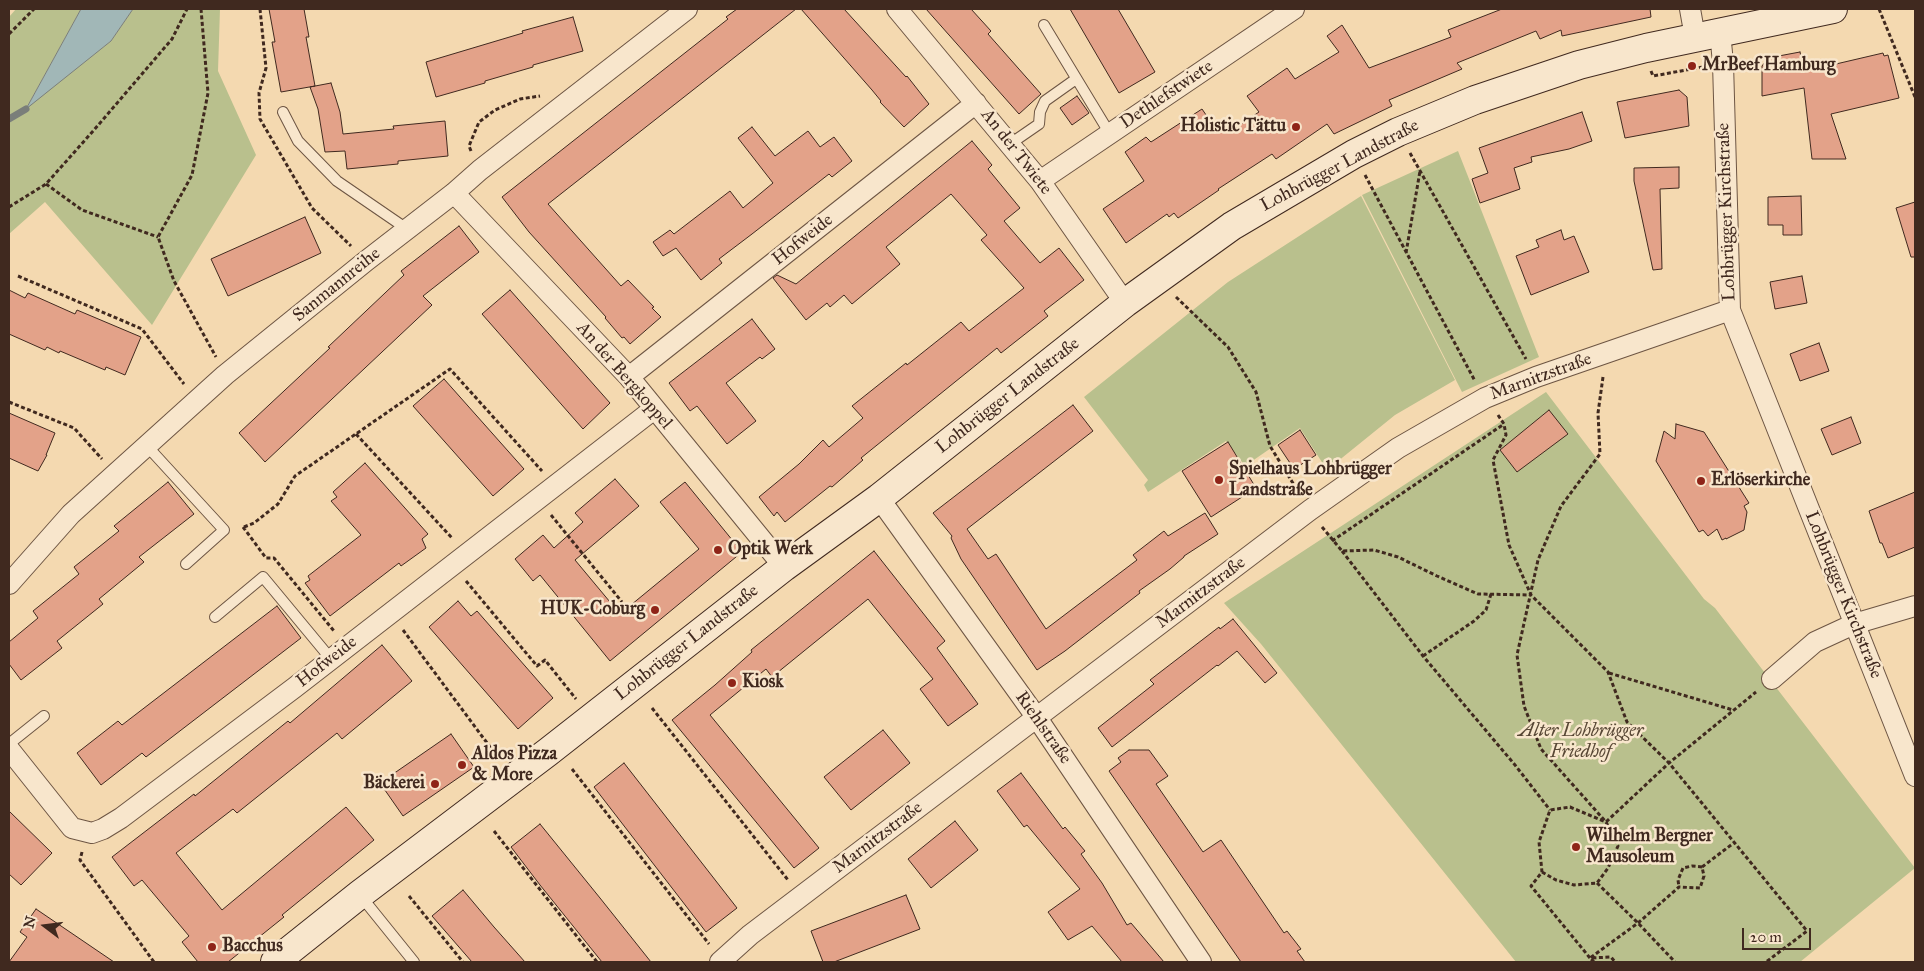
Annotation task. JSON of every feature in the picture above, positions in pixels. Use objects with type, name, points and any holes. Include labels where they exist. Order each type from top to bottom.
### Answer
[{"type":"street","name":"Sanmannreihe","points":[[9,584],[71,514],[225,376],[454,193],[480,170],[686,9]]},
{"type":"street","name":"An der Twiete","points":[[897,9],[1040,181],[1125,303]]},
{"type":"street","name":"Dethlefstwiete","points":[[1040,181],[1294,9]]},
{"type":"street","name":"Lohbrügger Kirchstraße","points":[[1690,9],[1708,35],[1723,63],[1730,310],[1915,776]]},
{"type":"street","name":"Lohbrügger Landstraße","points":[[276,962],[359,895],[591,718],[784,567],[879,498],[1125,303],[1232,226],[1354,154],[1398,132],[1514,86],[1579,65],[1708,35],[1833,9]]},
{"type":"street","name":"Hofweide","points":[[629,377],[976,103]]},
{"type":"street","name":"An der Bergkoppel","points":[[454,193],[629,377],[784,567]]},
{"type":"street","name":"Marnitzstraße","points":[[721,961],[750,935],[1310,510],[1398,448],[1485,398],[1536,377],[1730,310]]},
{"type":"street","name":"Hofweide","points":[[87,833],[92,833],[121,818],[331,659],[654,409]]},
{"type":"street","name":"Riehlstraße","points":[[879,498],[1037,718],[1201,962]]},
{"type":"street","points":[[1772,678],[1815,642],[1854,624],[1915,606]]},
{"type":"street","points":[[9,749],[72,828],[87,833]]},
{"type":"lane","points":[[1044,25],[1110,134]]},
{"type":"lane","points":[[1010,144],[1039,124],[1040,112],[1045,101],[1076,79]]},
{"type":"lane","points":[[284,112],[298,141],[337,180],[407,229]]},
{"type":"lane","points":[[147,446],[224,530],[186,564]]},
{"type":"lane","points":[[215,617],[263,577],[331,659]]},
{"type":"lane","points":[[9,744],[44,716]]},
{"type":"lane","points":[[359,895],[414,962]]},
{"type":"path","points":[[9,34],[34,9]]},
{"type":"path","points":[[9,207],[46,184],[172,38],[187,9]]},
{"type":"path","points":[[201,9],[208,93],[192,175],[158,237],[174,280],[225,376]]},
{"type":"path","points":[[1879,9],[1915,97]]},
{"type":"path","points":[[1652,76],[1723,63]]},
{"type":"path","points":[[480,170],[469,146],[479,122],[495,110],[520,99],[546,95],[563,105]]},
{"type":"path","points":[[1398,132],[1536,377]]},
{"type":"path","points":[[1354,154],[1485,398],[1504,424],[1506,435],[1493,460],[1509,545],[1531,595],[1608,672],[1627,722],[1669,764],[1807,931],[1766,962]]},
{"type":"path","points":[[1406,254],[1420,170]]},
{"type":"path","points":[[46,184],[82,210],[158,237]]},
{"type":"path","points":[[18,276],[142,329],[197,401]]},
{"type":"path","points":[[1158,280],[1228,347],[1256,392],[1270,446],[1310,510],[1332,541],[1342,551],[1423,656],[1515,765],[1550,810]]},
{"type":"path","points":[[1542,872],[1556,880],[1574,885],[1597,883],[1608,868],[1618,846],[1606,822],[1541,749],[1524,706],[1517,655],[1538,560],[1561,506],[1600,454],[1598,413],[1606,354]]},
{"type":"path","points":[[244,527],[254,523],[278,504],[295,476],[450,369],[555,486]]},
{"type":"path","points":[[9,402],[74,428],[116,474]]},
{"type":"path","points":[[1332,541],[1504,424]]},
{"type":"path","points":[[356,434],[460,560],[537,666],[545,660],[591,718]]},
{"type":"path","points":[[538,499],[622,602]]},
{"type":"path","points":[[236,523],[244,527],[266,558],[274,558],[347,646]]},
{"type":"path","points":[[1342,551],[1374,550],[1398,557],[1478,594],[1531,595]]},
{"type":"path","points":[[1423,656],[1474,621],[1486,610],[1491,594]]},
{"type":"path","points":[[390,613],[513,778]]},
{"type":"path","points":[[1608,672],[1734,710]]},
{"type":"path","points":[[1606,822],[1669,764],[1772,678]]},
{"type":"path","points":[[652,708],[801,896]]},
{"type":"path","points":[[572,769],[721,961]]},
{"type":"path","points":[[1550,810],[1570,806],[1606,822]]},
{"type":"path","points":[[1550,810],[1539,842],[1542,872],[1531,886],[1594,962]]},
{"type":"path","points":[[494,831],[597,962]]},
{"type":"path","points":[[87,833],[80,860],[154,962]]},
{"type":"path","points":[[1679,888],[1678,880],[1683,868],[1692,866],[1702,867],[1735,842]]},
{"type":"path","points":[[1590,958],[1638,923],[1679,888],[1700,888],[1704,876],[1702,867]]},
{"type":"path","points":[[1597,883],[1675,962]]},
{"type":"path","points":[[409,896],[463,962]]},
{"type":"path","points":[[1590,958],[1611,957],[1615,962]]},
{"type":"green space","points":[[16,9],[81,9],[27,107],[111,41],[133,9],[220,9],[218,71],[256,155],[152,325],[45,202],[9,234],[9,17]]},
{"type":"green space","points":[[1458,151],[1539,357],[1462,392],[1362,195]]},
{"type":"green space","points":[[1361,196],[1455,380],[1395,415],[1327,470],[1300,428],[1245,466],[1226,441],[1148,492],[1144,485],[1148,480],[1084,397],[1228,282]]},
{"type":"green space","name":"Alter Lohbrügger Friedhof","points":[[1546,392],[1704,599],[1715,608],[1915,868],[1800,962],[1516,962],[1261,644],[1224,603]]},
{"type":"shaded area","points":[[81,9],[133,9],[111,41],[26,109]]},
{"type":"building","points":[[269,9],[304,9],[309,37],[306,37],[315,86],[281,92],[272,42],[275,42]]},
{"type":"building","points":[[737,9],[796,9],[548,204],[621,286],[628,280],[661,317],[630,344],[624,337],[622,338],[606,317],[529,232],[502,197],[728,19],[726,17]]},
{"type":"building","points":[[801,9],[844,9],[907,76],[929,104],[904,127],[880,102],[872,90]]},
{"type":"building","points":[[926,9],[971,9],[991,31],[988,34],[1041,94],[1019,114]]},
{"type":"building","points":[[1070,9],[1118,9],[1155,72],[1119,93]]},
{"type":"building","points":[[1502,9],[1650,9],[1651,17],[1562,36],[1561,30],[1540,39],[1536,31],[1457,63],[1462,69],[1389,100],[1392,106],[1334,134],[1327,124],[1276,159],[1272,154],[1178,218],[1174,213],[1169,217],[1167,214],[1126,243],[1103,209],[1144,181],[1125,152],[1146,137],[1151,142],[1202,109],[1217,131],[1225,126],[1229,132],[1259,112],[1247,96],[1287,68],[1295,79],[1339,52],[1327,36],[1342,25],[1369,68],[1451,37],[1448,30]]},
{"type":"building","points":[[573,17],[583,51],[533,65],[533,67],[485,81],[485,83],[436,97],[426,62],[523,33],[522,31]]},
{"type":"building","points":[[1800,52],[1806,71],[1883,53],[1884,56],[1888,55],[1899,98],[1831,114],[1846,159],[1812,159],[1804,88],[1762,96],[1762,66],[1768,58]]},
{"type":"building","points":[[331,83],[340,112],[343,134],[394,129],[393,126],[445,121],[448,156],[398,161],[398,164],[347,169],[345,151],[325,152],[318,109],[310,87]]},
{"type":"building","points":[[1679,90],[1687,97],[1689,126],[1625,138],[1617,102]]},
{"type":"building","points":[[1077,96],[1089,113],[1072,125],[1060,108]]},
{"type":"building","points":[[1582,112],[1592,141],[1569,149],[1531,157],[1532,162],[1514,168],[1520,189],[1480,203],[1472,179],[1488,173],[1479,148]]},
{"type":"building","points":[[752,127],[775,156],[808,131],[820,147],[834,137],[852,161],[832,177],[829,174],[719,259],[722,263],[701,280],[676,248],[663,256],[653,242],[670,230],[674,234],[730,191],[743,208],[773,183],[738,138]]},
{"type":"building","points":[[972,141],[992,165],[988,169],[1020,208],[1004,221],[1040,263],[1059,248],[1084,280],[1044,311],[1048,316],[1001,353],[997,348],[861,458],[863,460],[832,487],[830,486],[785,522],[777,512],[774,516],[759,497],[799,464],[823,440],[829,447],[863,418],[852,406],[906,363],[907,365],[961,322],[969,331],[1024,288],[981,240],[987,235],[951,194],[886,247],[900,264],[852,304],[844,295],[830,307],[827,303],[806,320],[773,278],[777,275],[796,284]]},
{"type":"building","points":[[1679,167],[1679,188],[1660,189],[1662,269],[1653,270],[1634,181],[1634,168]]},
{"type":"building","points":[[1801,196],[1802,235],[1783,235],[1783,225],[1768,225],[1768,197]]},
{"type":"building","points":[[1915,202],[1915,257],[1911,257],[1896,208]]},
{"type":"building","points":[[305,217],[321,253],[228,296],[211,259]]},
{"type":"building","points":[[459,226],[479,252],[423,296],[432,305],[265,462],[239,433],[330,348],[328,347],[404,275],[401,271]]},
{"type":"building","points":[[1561,230],[1564,240],[1574,236],[1589,272],[1531,295],[1516,256],[1539,247],[1536,240]]},
{"type":"building","points":[[1802,276],[1807,303],[1775,309],[1770,282]]},
{"type":"building","points":[[9,290],[25,298],[28,293],[75,314],[77,310],[141,337],[125,375],[106,367],[105,370],[60,351],[59,353],[47,347],[45,350],[9,334]]},
{"type":"building","points":[[510,290],[610,403],[583,429],[482,314]]},
{"type":"building","points":[[752,319],[775,349],[762,359],[760,357],[726,383],[756,421],[727,444],[697,406],[690,411],[669,383]]},
{"type":"building","points":[[1819,343],[1829,371],[1800,381],[1790,354]]},
{"type":"building","points":[[444,379],[524,469],[493,496],[413,406]]},
{"type":"building","points":[[1073,405],[1093,431],[967,529],[988,559],[996,554],[1046,629],[1137,560],[1133,555],[1164,531],[1168,536],[1205,513],[1218,534],[1184,556],[1170,569],[1139,591],[1140,593],[1065,651],[1037,670],[961,559],[951,538],[952,536],[933,513]]},
{"type":"building","points":[[1549,410],[1568,434],[1517,472],[1500,450]]},
{"type":"building","points":[[9,413],[55,433],[47,455],[38,471],[9,458]]},
{"type":"building","points":[[1851,417],[1861,443],[1832,455],[1821,429]]},
{"type":"building","name":"Erlöserkirche","points":[[1676,424],[1704,432],[1749,503],[1744,506],[1747,512],[1744,530],[1722,540],[1717,529],[1708,536],[1703,530],[1699,532],[1656,461],[1664,431],[1675,439]]},
{"type":"building","points":[[1300,430],[1316,455],[1294,469],[1278,445]]},
{"type":"building","name":"Spielhaus Lohbrügger Landstraße","points":[[1228,442],[1256,488],[1211,517],[1182,471]]},
{"type":"building","points":[[365,463],[428,534],[422,539],[426,548],[401,566],[399,563],[330,616],[305,583],[310,580],[308,576],[361,535],[331,501],[337,497],[333,492]]},
{"type":"building","points":[[615,479],[639,506],[575,560],[620,614],[699,549],[660,502],[685,482],[742,552],[610,661],[540,575],[533,581],[515,559],[543,535],[554,548],[583,522],[575,513]]},
{"type":"building","points":[[168,482],[194,514],[139,557],[144,562],[99,599],[103,604],[57,641],[62,648],[21,680],[9,664],[9,642],[38,618],[33,611],[79,574],[74,567],[119,531],[114,526]]},
{"type":"building","points":[[1915,492],[1915,547],[1888,558],[1882,543],[1880,543],[1869,511]]},
{"type":"building","points":[[874,551],[945,641],[937,648],[978,704],[948,726],[920,689],[933,679],[868,599],[772,677],[766,669],[710,715],[819,848],[794,868],[672,720],[715,685],[752,652],[751,650]]},
{"type":"building","points":[[458,601],[471,616],[477,611],[553,698],[518,729],[429,627]]},
{"type":"building","points":[[277,606],[301,638],[146,757],[142,753],[101,785],[77,753],[118,721],[122,725]]},
{"type":"building","points":[[1233,619],[1277,673],[1265,683],[1237,651],[1112,747],[1098,728],[1154,684],[1150,680],[1219,627],[1220,629]]},
{"type":"building","points":[[382,645],[412,681],[342,739],[337,733],[237,813],[233,809],[176,853],[222,910],[346,807],[374,840],[228,962],[198,962],[182,942],[189,936],[142,880],[134,886],[112,857],[194,794],[195,796],[288,721],[290,723]]},
{"type":"building","points":[[883,730],[910,763],[851,810],[824,777]]},
{"type":"building","points":[[451,734],[474,767],[403,816],[380,783]]},
{"type":"building","points":[[1129,750],[1149,750],[1168,776],[1156,784],[1203,852],[1221,840],[1284,933],[1287,931],[1301,949],[1297,951],[1305,962],[1241,962],[1109,771],[1121,762],[1118,758]]},
{"type":"building","points":[[624,763],[737,908],[706,932],[594,787]]},
{"type":"building","points":[[1021,773],[1063,829],[1065,827],[1085,851],[1081,854],[1102,883],[1127,925],[1131,923],[1164,962],[1122,962],[1092,926],[1068,940],[1048,912],[1080,889],[1027,825],[1024,827],[997,791]]},
{"type":"building","points":[[9,811],[52,853],[21,885],[9,874]]},
{"type":"building","points":[[955,821],[978,850],[931,888],[908,859]]},
{"type":"building","points":[[540,824],[651,962],[602,962],[540,885],[511,847]]},
{"type":"building","points":[[463,890],[525,962],[472,962],[432,916]]},
{"type":"building","points":[[906,895],[920,929],[834,962],[823,962],[811,931]]},
{"type":"building","points":[[36,909],[114,962],[9,962],[27,937],[20,932]]},
{"type":"waterway","points":[[9,119],[26,109]]},
{"type":"place","name":"MrBeef Hamburg","points":[[1692,66]]},
{"type":"place","name":"Holistic Tättu","points":[[1296,127]]},
{"type":"place","name":"Spielhaus Lohbrügger Landstraße","points":[[1219,480]]},
{"type":"place","name":"Erlöserkirche","points":[[1701,481]]},
{"type":"place","name":"Optik Werk","points":[[718,550]]},
{"type":"place","name":"HUK-Coburg","points":[[655,610]]},
{"type":"place","name":"Kiosk","points":[[732,683]]},
{"type":"place","name":"Aldos Pizza & More","points":[[462,765]]},
{"type":"place","name":"Bäckerei","points":[[435,784]]},
{"type":"place","name":"Wilhelm Bergner Mausoleum","points":[[1576,847]]},
{"type":"place","name":"Bacchus","points":[[212,947]]}]
